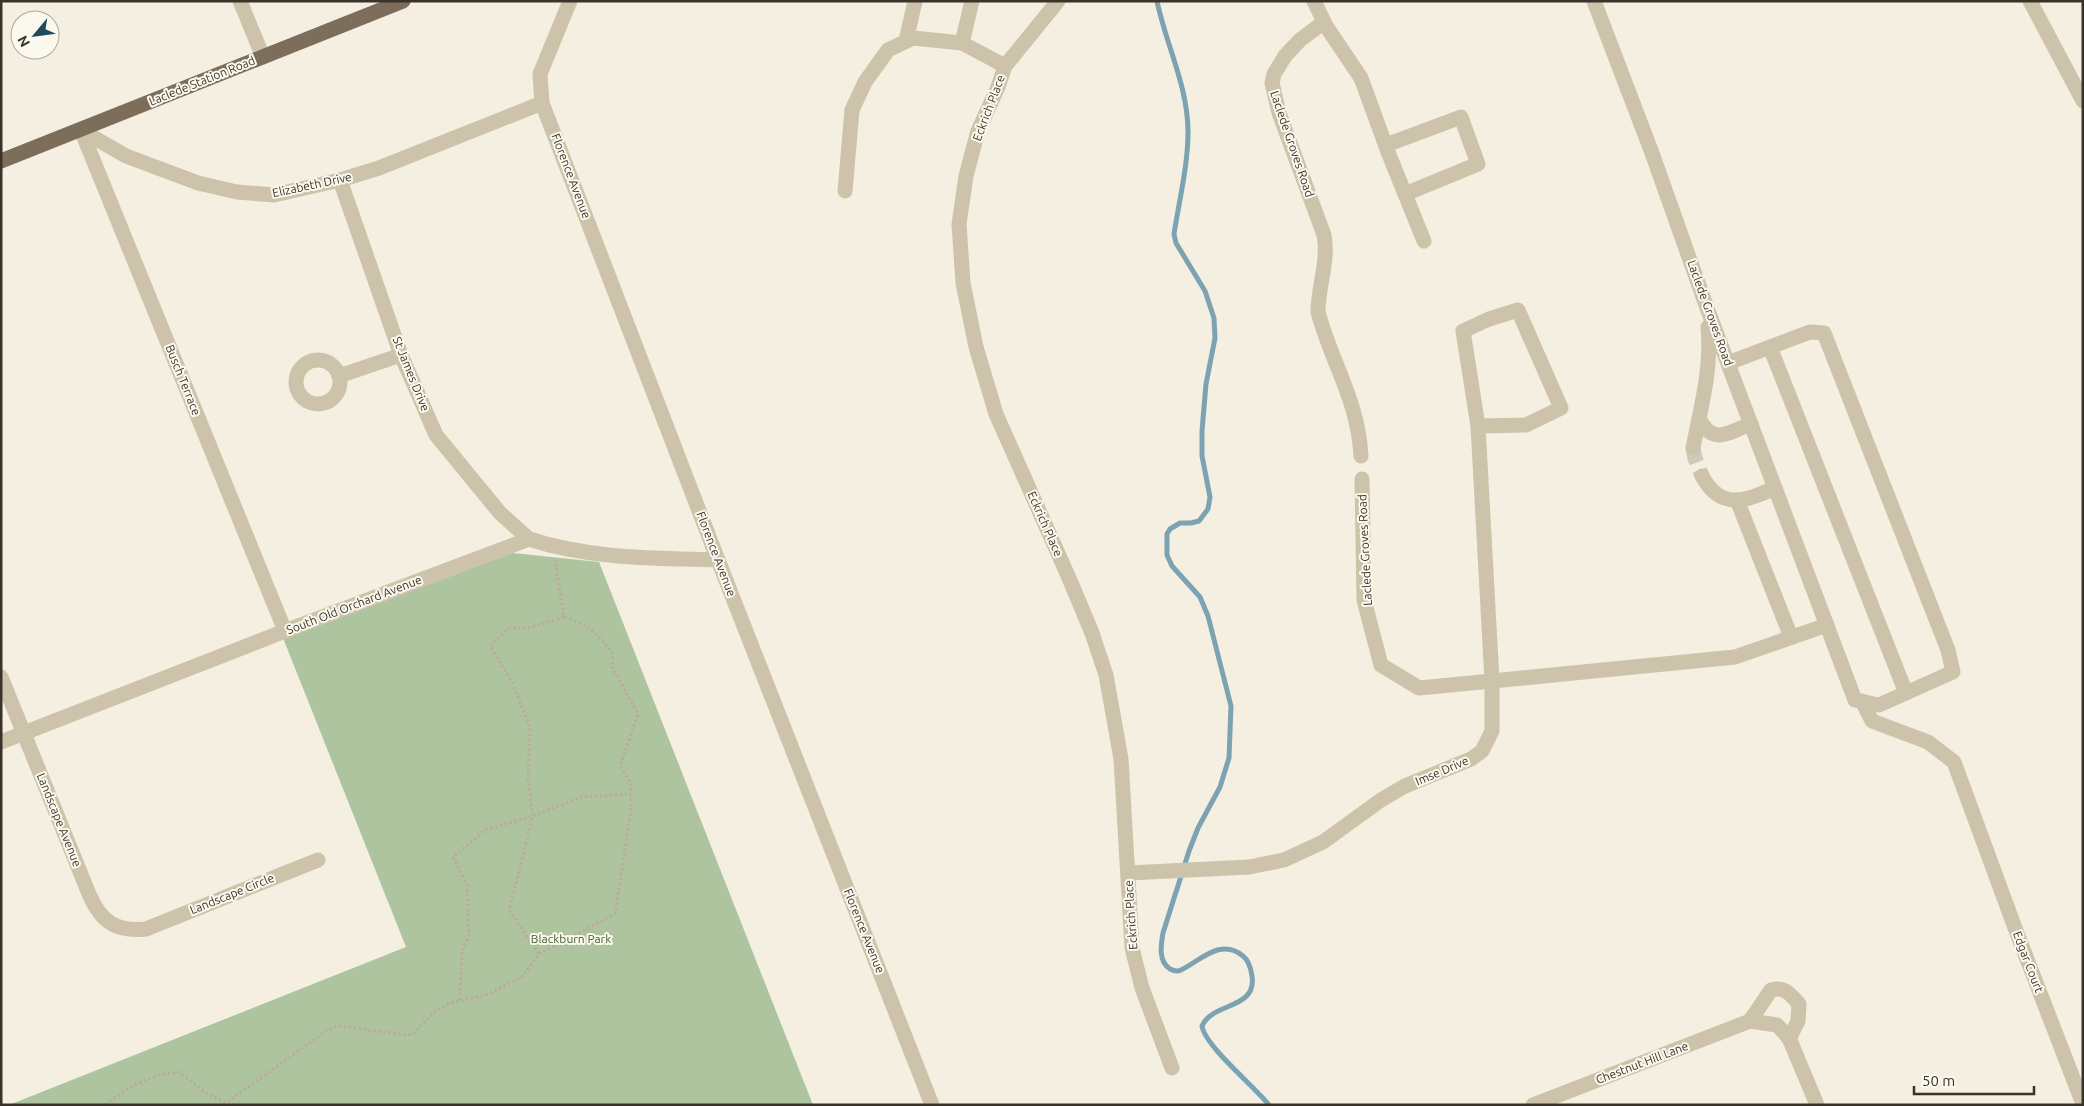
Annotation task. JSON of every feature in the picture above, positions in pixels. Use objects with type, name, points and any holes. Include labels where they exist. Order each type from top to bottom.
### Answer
[{"type":"main road","name":"Laclede Station Road","points":[[1,161],[403,1]]},
{"type":"street","points":[[240,1],[262,57]]},
{"type":"street","name":"Florence Avenue","points":[[570,1],[540,74],[542,103],[718,560],[932,1105]]},
{"type":"street","points":[[906,41],[915,1]]},
{"type":"street","points":[[962,43],[972,1]]},
{"type":"street","name":"Eckrich Place","points":[[1058,1],[1005,66],[998,87],[978,131],[966,176],[959,224],[963,283],[976,347],[996,414],[1069,578],[1092,633],[1106,675],[1121,759],[1132,948],[1142,988],[1172,1068]]},
{"type":"street","points":[[1314,1],[1324,22],[1361,78],[1424,241]]},
{"type":"street","name":"Laclede Groves Road","points":[[1594,1],[1826,625],[1855,700],[1862,702]]},
{"type":"street","points":[[2030,1],[2083,100]]},
{"type":"street","name":"Laclede Groves Road","points":[[1324,22],[1300,40],[1285,56],[1274,74],[1272,84],[1279,113],[1324,235],[1327,250],[1318,296],[1318,312],[1353,406],[1358,424],[1361,456]]},
{"type":"street","points":[[845,191],[852,110],[865,82],[888,50],[913,38],[962,43],[1005,66]]},
{"type":"street","name":"Elizabeth Drive","points":[[82,130],[126,156],[198,183],[237,192],[274,195],[340,180],[379,168],[542,103]]},
{"type":"street","points":[[1386,145],[1461,117],[1478,164],[1405,194]]},
{"type":"street","name":"Busch Terrace","points":[[82,130],[285,631]]},
{"type":"street","name":"St James Drive","points":[[340,180],[401,355],[436,435],[496,509],[529,539]]},
{"type":"street","points":[[1693,448],[1710,348],[1707,308]]},
{"type":"street","points":[[1478,426],[1526,425],[1561,408],[1518,310],[1489,319],[1463,331],[1478,426],[1492,680],[1735,656],[1826,625]]},
{"type":"street","points":[[1728,363],[1810,332],[1824,334],[1828,342],[1948,650],[1953,672],[1879,705],[1862,702]]},
{"type":"street","points":[[1770,347],[1906,693]]},
{"type":"street","points":[[339,376],[401,355]]},
{"type":"street","points":[[1699,418],[1704,429],[1711,434],[1719,435],[1751,424]]},
{"type":"street","points":[[1702,476],[1714,493],[1737,500],[1748,499],[1775,488]]},
{"type":"street","name":"Laclede Groves Road","points":[[1362,479],[1364,600],[1381,665],[1419,688],[1492,680]]},
{"type":"street","points":[[1737,500],[1791,637]]},
{"type":"street","points":[[529,539],[566,550],[641,557],[718,560]]},
{"type":"street","name":"South Old Orchard Avenue","points":[[1,742],[285,631],[529,539]]},
{"type":"street","name":"Landscape Avenue","points":[[1,677],[94,905],[107,921],[116,926],[131,930],[146,929]]},
{"type":"street","name":"Imse Drive","points":[[1128,874],[1249,867],[1284,860],[1323,842],[1381,800],[1405,786],[1471,759],[1482,751],[1492,731],[1492,680]]},
{"type":"street","name":"Edgar Court","points":[[1862,702],[1872,721],[1928,742],[1954,762],[2015,928],[2083,1104]]},
{"type":"street","name":"Landscape Circle","points":[[146,929],[318,860]]},
{"type":"street","points":[[1750,1022],[1771,990],[1778,988],[1788,992],[1799,1004],[1798,1021],[1789,1039]]},
{"type":"street","name":"Chestnut Hill Lane","points":[[1533,1105],[1750,1022],[1777,1025],[1789,1039],[1817,1105]]},
{"type":"path","points":[[554,547],[564,617]]},
{"type":"path","points":[[106,1105],[115,1097],[137,1084],[166,1073],[179,1072],[206,1093],[228,1103],[326,1031],[338,1026],[406,1036],[413,1034],[432,1013],[449,1003],[486,996],[522,978],[539,954],[615,914],[631,809],[631,783],[620,766],[638,714],[612,667],[613,653],[595,632],[581,622],[564,617],[528,628],[509,628],[490,646],[513,684],[530,727],[528,780],[533,816],[509,910],[539,954]]},
{"type":"path","points":[[460,1000],[462,952],[469,934],[466,885],[453,857],[485,830],[533,816],[581,797],[631,794]]},
{"type":"green space","name":"Blackburn Park","points":[[513,553],[599,562],[813,1105],[9,1105],[406,947],[283,638]]},
{"type":"waterway","points":[[1157,1],[1181,82],[1187,115],[1187,158],[1174,234],[1176,243],[1205,291],[1214,318],[1215,338],[1206,384],[1202,431],[1202,456],[1210,497],[1208,509],[1199,521],[1180,523],[1170,529],[1167,534],[1167,555],[1172,566],[1200,597],[1208,616],[1231,706],[1229,758],[1220,787],[1198,828],[1189,851],[1163,933],[1161,952],[1166,966],[1176,971],[1181,970],[1211,952],[1219,950],[1235,951],[1246,960],[1252,976],[1252,987],[1248,995],[1207,1018],[1202,1026],[1205,1034],[1221,1055],[1269,1105]]},
{"type":"tunnel","points":[[1693,448],[1702,476]]}]
